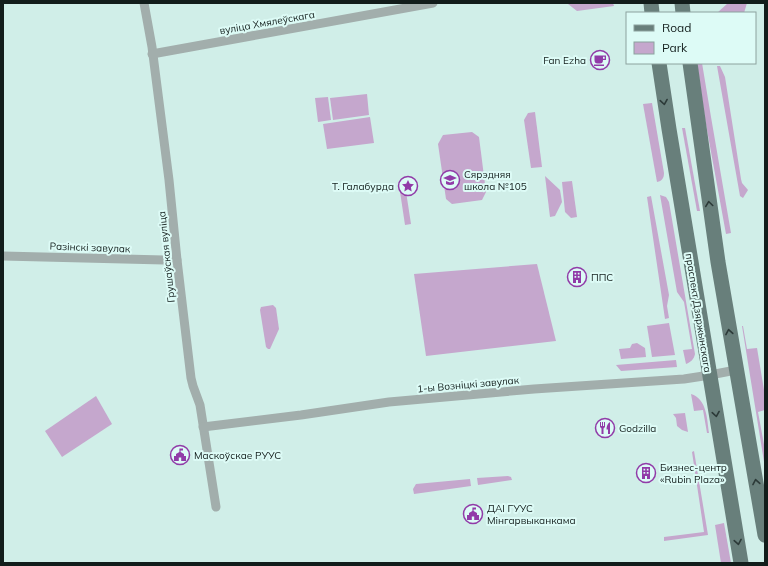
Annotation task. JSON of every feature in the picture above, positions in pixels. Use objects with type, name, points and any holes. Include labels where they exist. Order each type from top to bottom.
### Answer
[{"type":"main road","name":"праспект Дзяржынскага","points":[[659,64],[741,563]]},
{"type":"main road","points":[[690,64],[718,262],[765,534]]},
{"type":"street","name":"Грушаўская вуліца","points":[[144,3],[150,33],[169,180],[177,260],[193,386],[200,405],[216,507]]},
{"type":"street","name":"вуліца Хмялеўскага","points":[[152,54],[433,3]]},
{"type":"street","name":"Разінскі завулак","points":[[3,256],[177,260]]},
{"type":"street","name":"1-ы Возніцкі завулак","points":[[203,427],[389,402],[534,389],[684,379],[736,370]]},
{"type":"green space","points":[[613,3],[614,6],[577,11],[568,4]]},
{"type":"green space","points":[[728,3],[747,3],[744,12],[718,12]]},
{"type":"green space","points":[[697,64],[702,64],[731,233],[726,234],[705,119]]},
{"type":"green space","points":[[717,66],[720,66],[725,77],[741,179],[742,183],[748,190],[743,198],[740,196]]},
{"type":"green space","points":[[367,94],[369,115],[333,120],[330,98]]},
{"type":"green space","points":[[328,97],[331,120],[318,122],[315,98]]},
{"type":"green space","points":[[652,103],[664,173],[662,179],[657,182],[643,104]]},
{"type":"green space","points":[[535,112],[542,167],[531,168],[524,120],[528,113]]},
{"type":"green space","points":[[370,117],[374,143],[327,149],[323,124]]},
{"type":"green space","points":[[682,128],[685,128],[700,211],[697,211]]},
{"type":"green space","points":[[472,132],[479,137],[486,192],[482,200],[452,204],[446,199],[438,144],[443,135]]},
{"type":"green space","points":[[545,176],[560,190],[562,202],[555,216],[550,217]]},
{"type":"green space","points":[[572,181],[577,217],[571,218],[565,212],[562,182]]},
{"type":"green space","points":[[399,185],[405,185],[411,224],[405,225]]},
{"type":"green space","points":[[660,195],[666,197],[669,202],[695,354],[692,360],[686,364],[683,350],[692,349],[684,302],[677,292]]},
{"type":"green space","points":[[651,196],[669,295],[667,306],[669,318],[665,319],[647,197]]},
{"type":"green space","points":[[537,264],[556,341],[426,356],[414,274]]},
{"type":"green space","points":[[273,305],[276,308],[279,329],[270,349],[268,349],[266,347],[260,310],[261,307]]},
{"type":"green space","points":[[669,323],[675,355],[652,357],[647,326]]},
{"type":"green space","points":[[742,326],[747,349],[757,348],[765,396],[765,410],[758,412],[765,450],[765,468]]},
{"type":"green space","points":[[637,343],[645,348],[646,357],[621,359],[619,349],[630,348],[632,344]]},
{"type":"green space","points":[[676,360],[677,367],[621,371],[616,365]]},
{"type":"green space","points":[[691,394],[700,400],[703,405],[707,416],[709,433],[707,433],[703,410],[694,411]]},
{"type":"green space","points":[[96,396],[112,424],[62,457],[45,431]]},
{"type":"green space","points":[[685,413],[688,432],[677,426],[676,418],[673,414]]},
{"type":"green space","points":[[694,451],[708,535],[664,541],[664,537],[704,532],[692,452]]},
{"type":"green space","points":[[511,477],[512,480],[478,485],[477,478]]},
{"type":"green space","points":[[470,479],[471,486],[414,494],[413,489],[416,484]]},
{"type":"green space","points":[[724,523],[731,563],[721,563],[715,525]]},
{"type":"place","name":"Fan Ezha","points":[[600,60]]},
{"type":"place","name":"Сярэдняя школа №105","points":[[450,180]]},
{"type":"place","name":"Т. Галабурда","points":[[408,186]]},
{"type":"place","name":"ППС","points":[[577,277]]},
{"type":"place","name":"Godzilla","points":[[605,428]]},
{"type":"place","name":"Маскоўскае РУУС","points":[[180,455]]},
{"type":"place","name":"Бизнес-центр «Rubin Plaza»","points":[[646,473]]},
{"type":"place","name":"ДАІ ГУУС Мінгарвыканкама","points":[[473,514]]}]
